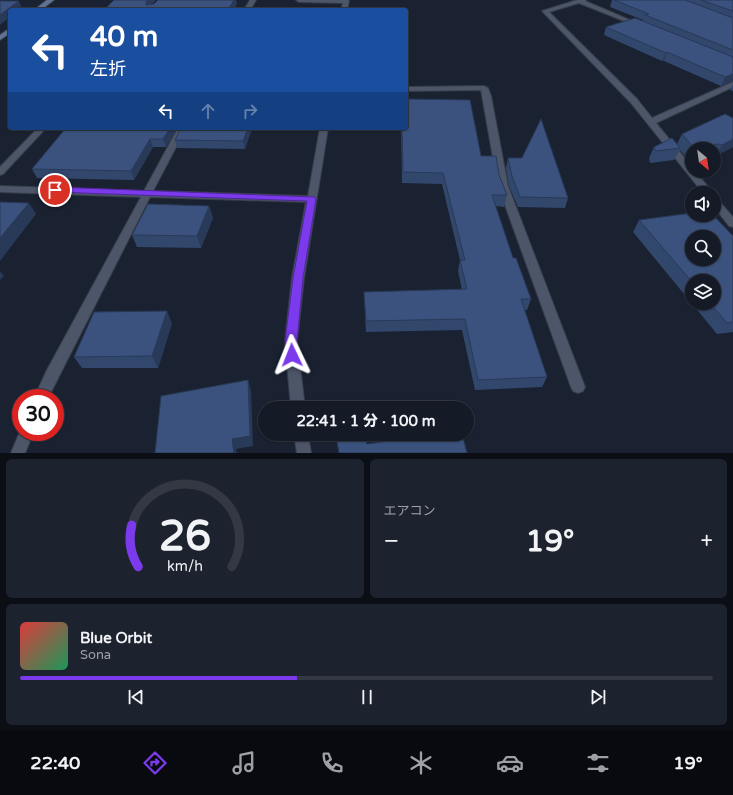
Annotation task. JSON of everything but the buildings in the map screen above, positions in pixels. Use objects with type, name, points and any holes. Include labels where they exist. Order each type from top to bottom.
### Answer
[{"type":"street","points":[[40,8],[51,0]]},
{"type":"street","points":[[299,0],[346,1],[344,8]]},
{"type":"street","points":[[645,28],[582,1],[545,11],[634,101],[702,186]]},
{"type":"street","points":[[0,38],[8,32]]},
{"type":"street","points":[[651,122],[733,84]]},
{"type":"street","points":[[408,89],[484,88],[487,96],[503,186],[578,387]]},
{"type":"street","points":[[0,172],[40,130]]},
{"type":"street","points":[[45,389],[147,192],[181,130]]},
{"type":"street","points":[[297,401],[291,341],[298,278],[324,130]]},
{"type":"street","points":[[0,189],[147,192],[312,199]]},
{"type":"street","points":[[721,209],[733,224]]},
{"type":"street","points":[[18,453],[23,441]]},
{"type":"street","points":[[302,441],[304,453]]},
{"type":"route","points":[[55,190],[147,192],[312,199],[298,278],[291,341],[292,355]]}]
